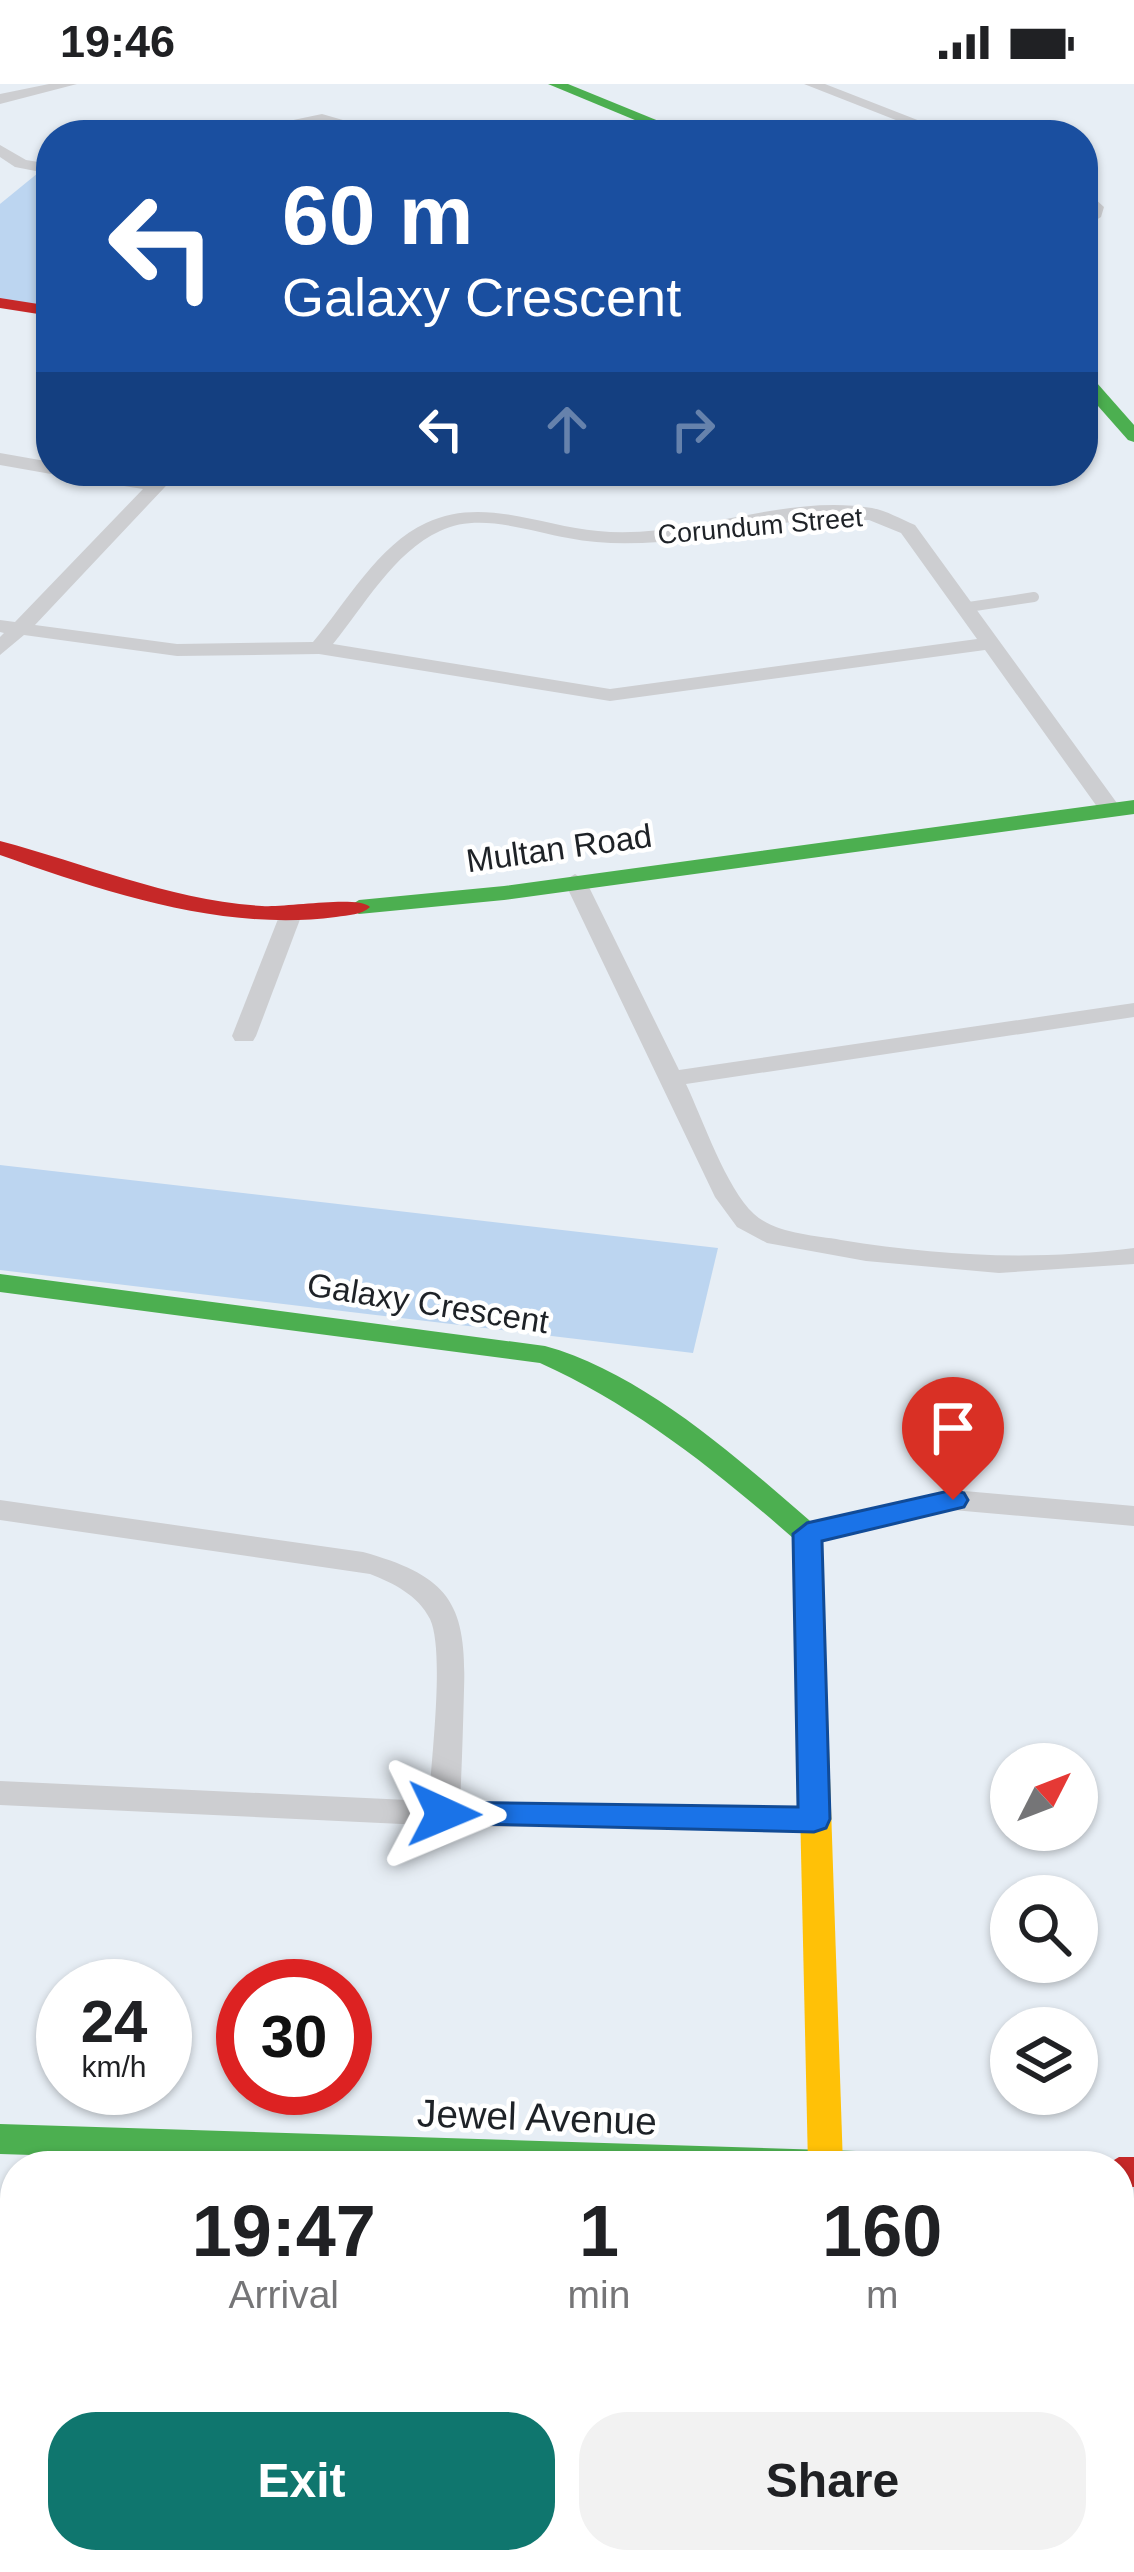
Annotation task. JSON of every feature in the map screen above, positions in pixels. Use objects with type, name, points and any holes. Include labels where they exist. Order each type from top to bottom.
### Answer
[{"type":"street","points":[[0,99],[70,84]]},
{"type":"street","points":[[557,84],[647,120]]},
{"type":"street","points":[[824,86],[911,120]]},
{"type":"street","points":[[0,150],[21,164],[36,166]]},
{"type":"street","points":[[0,303],[36,309]]},
{"type":"street","points":[[1098,396],[1134,436]]},
{"type":"street","points":[[0,459],[36,465]]},
{"type":"street","points":[[0,649],[10,628],[157,486]]},
{"type":"street","name":"Corundum Street","points":[[319,648],[421,534],[444,521],[464,518],[613,538],[872,514],[908,530],[988,644],[1123,808]]},
{"type":"street","points":[[10,628],[177,650],[319,648],[610,695],[988,644]]},
{"type":"street","name":"Multan Road","points":[[0,848],[114,885],[291,914],[368,910],[1123,808]]},
{"type":"street","points":[[575,881],[735,1208],[764,1232],[863,1252],[979,1266],[1033,1268],[1134,1256]]},
{"type":"street","points":[[244,1036],[291,914]]},
{"type":"street","points":[[670,1079],[1134,1010]]},
{"type":"street","name":"Galaxy Crescent","points":[[0,1283],[545,1355],[602,1378],[751,1485],[807,1534]]},
{"type":"street","points":[[826,2151],[807,1534],[953,1500],[1029,1503],[1134,1516]]},
{"type":"street","points":[[0,1510],[363,1562],[411,1580],[430,1593],[445,1614],[451,1638],[444,1814]]},
{"type":"street","points":[[0,1793],[444,1814],[814,1819]]},
{"type":"street","name":"Jewel Avenue","points":[[0,2139],[381,2151]]},
{"type":"lane","points":[[962,608],[1034,597]]},
{"type":"shaded area","points":[[36,175],[36,312],[0,307],[0,204]]},
{"type":"shaded area","points":[[0,1165],[718,1248],[693,1353],[0,1270]]},
{"type":"traffic: fast","points":[[555,84],[647,120]]},
{"type":"traffic: fast","points":[[1098,395],[1134,436]]},
{"type":"traffic: fast","points":[[359,907],[504,893],[1134,807]]},
{"type":"traffic: fast","points":[[0,1283],[545,1355],[617,1390],[715,1457],[807,1534],[813,1718]]},
{"type":"traffic: fast","points":[[0,2139],[380,2151]]},
{"type":"traffic: slow","points":[[813,1718],[826,2151]]},
{"type":"traffic: jam","points":[[0,303],[36,309]]},
{"type":"traffic: jam","points":[[0,848],[106,882],[222,908],[293,914],[359,907]]},
{"type":"route","points":[[444,1814],[814,1819],[807,1534],[953,1500]]}]
